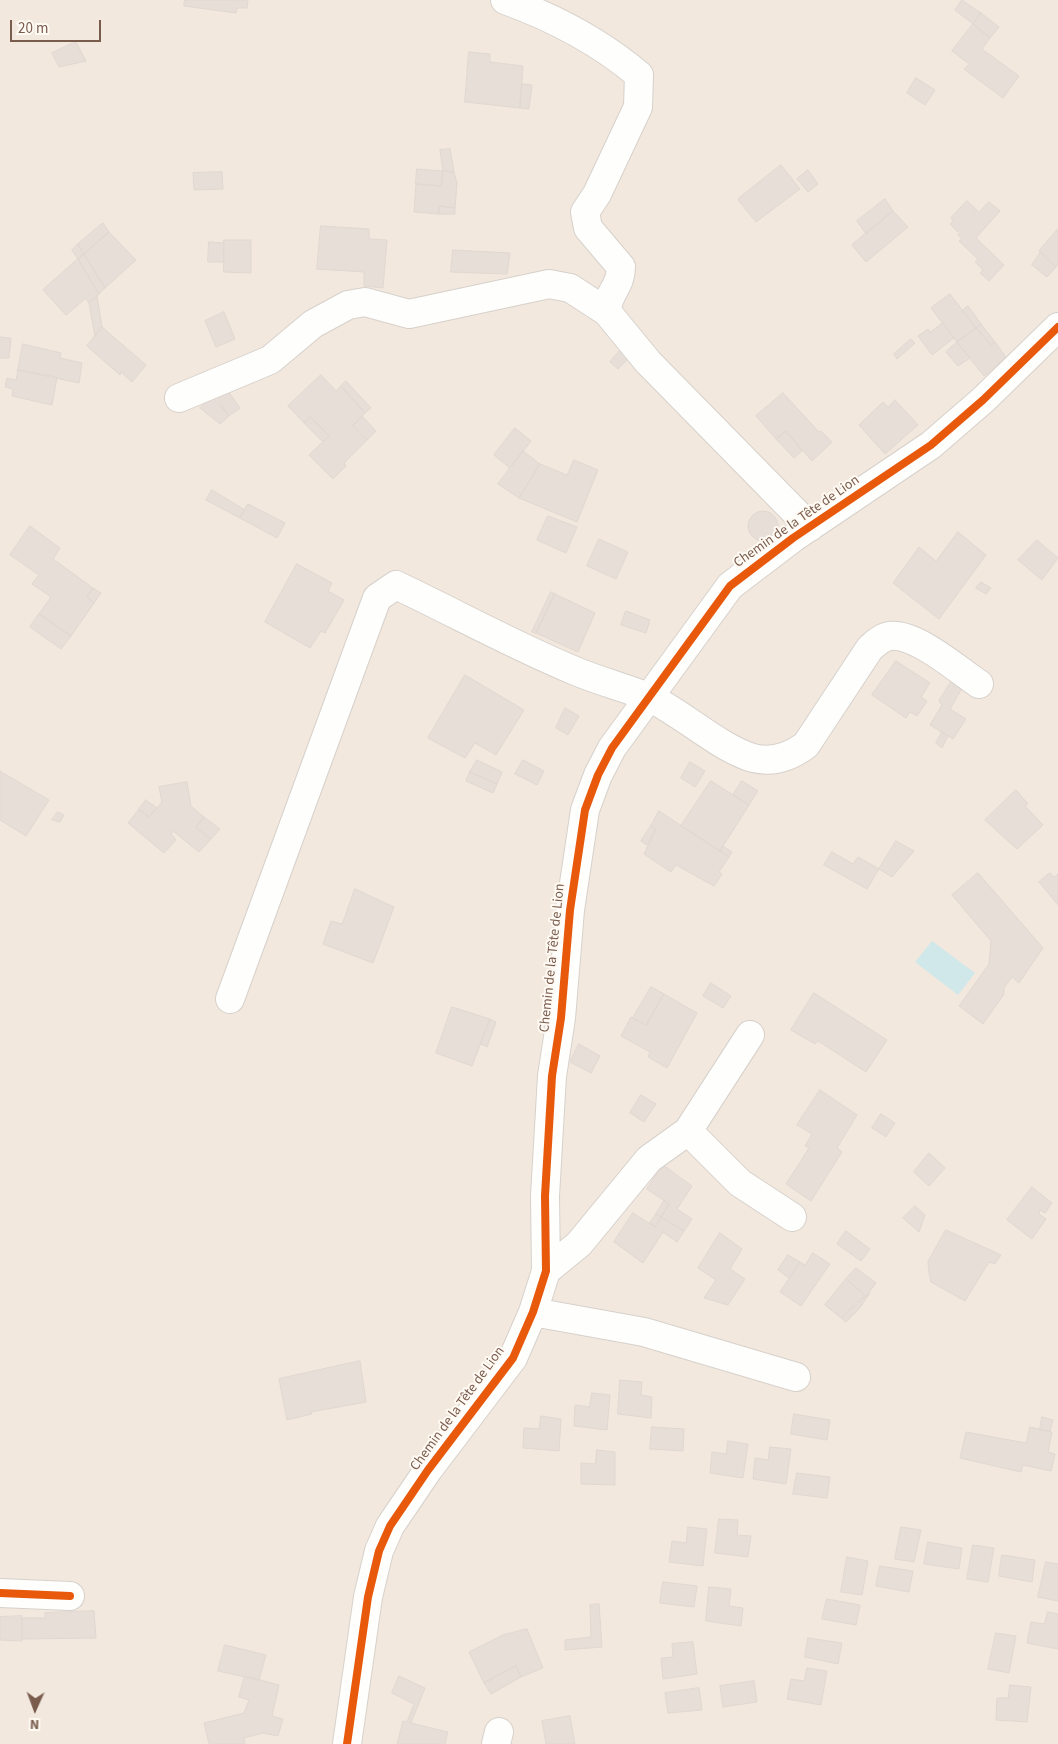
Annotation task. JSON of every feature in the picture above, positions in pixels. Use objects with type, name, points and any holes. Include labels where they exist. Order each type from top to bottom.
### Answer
[{"type":"street","points":[[505,0],[540,13],[618,58],[639,75],[638,108],[597,194],[585,212],[588,228],[621,267],[621,279],[607,302],[606,312]]},
{"type":"street","points":[[179,398],[270,360],[313,324],[348,305],[365,302],[409,314],[549,284],[570,288],[606,312],[648,362],[810,527]]},
{"type":"street","name":"Chemin de la Tête de Lion","points":[[347,1744],[368,1597],[379,1551],[390,1526],[423,1478],[513,1358],[533,1312],[546,1272],[546,1196],[552,1076],[560,1018],[570,910],[585,810],[598,775],[612,748],[730,586],[810,527],[930,445],[983,400],[1058,327]]},
{"type":"street","points":[[230,999],[377,598],[396,585],[573,670],[649,698],[728,745],[751,757],[765,760],[781,759],[794,754],[806,745],[870,648],[882,639],[891,636],[905,637],[921,645],[979,684]]},
{"type":"street","points":[[546,1272],[579,1244],[649,1159],[688,1131],[750,1035]]},
{"type":"street","points":[[688,1131],[740,1183],[792,1217]]},
{"type":"street","points":[[533,1312],[644,1332],[796,1376]]},
{"type":"street","points":[[0,1593],[70,1596]]},
{"type":"shaded area","points":[[0,0],[1058,0],[1058,1744],[0,1744]]},
{"type":"water","points":[[932,941],[975,973],[958,995],[915,962]]},
{"type":"building","points":[[185,0],[248,0],[247,8],[237,8],[236,13],[184,6]]},
{"type":"building","points":[[962,0],[981,13],[973,24],[955,10]]},
{"type":"building","points":[[981,13],[999,27],[990,38],[973,24]]},
{"type":"building","points":[[973,24],[990,38],[982,49],[1019,76],[1003,98],[964,69],[969,64],[952,51]]},
{"type":"building","points":[[76,42],[86,61],[59,67],[52,53]]},
{"type":"building","points":[[469,52],[490,54],[490,62],[523,66],[520,108],[465,102]]},
{"type":"building","points":[[916,78],[935,90],[925,105],[907,93]]},
{"type":"building","points":[[522,84],[532,85],[529,109],[520,108]]},
{"type":"building","points":[[450,149],[454,172],[443,171],[440,150]]},
{"type":"building","points":[[781,165],[800,189],[756,222],[738,200]]},
{"type":"building","points":[[417,169],[443,171],[441,186],[416,184]]},
{"type":"building","points":[[808,170],[818,184],[808,192],[797,179]]},
{"type":"building","points":[[443,171],[454,172],[457,183],[455,208],[439,206],[439,214],[414,212],[416,184],[441,186]]},
{"type":"building","points":[[222,172],[223,189],[194,190],[193,173]]},
{"type":"building","points":[[885,199],[893,211],[866,234],[857,221]]},
{"type":"building","points":[[967,201],[978,211],[958,232],[950,224],[953,221],[951,218]]},
{"type":"building","points":[[989,202],[1000,211],[976,238],[1004,265],[989,281],[980,273],[983,270],[975,262],[978,259],[959,241],[962,239],[958,235]]},
{"type":"building","points":[[439,206],[455,208],[455,214],[439,214]]},
{"type":"building","points":[[893,211],[908,227],[866,262],[852,245]]},
{"type":"building","points":[[103,223],[109,232],[84,254],[78,244]]},
{"type":"building","points":[[321,226],[369,229],[369,239],[387,240],[383,288],[364,286],[364,272],[317,269]]},
{"type":"building","points":[[1058,229],[1058,265],[1056,267],[1039,251]]},
{"type":"building","points":[[109,232],[136,260],[105,288],[84,254]]},
{"type":"building","points":[[224,240],[251,240],[251,273],[224,272]]},
{"type":"building","points":[[209,242],[224,243],[224,262],[208,262]]},
{"type":"building","points":[[78,244],[84,254],[78,259],[72,250]]},
{"type":"building","points":[[453,250],[510,253],[507,274],[451,272]]},
{"type":"building","points":[[1041,252],[1056,267],[1047,277],[1032,265]]},
{"type":"building","points":[[84,254],[105,288],[99,294],[78,259]]},
{"type":"building","points":[[78,259],[99,294],[89,303],[86,298],[66,315],[43,290]]},
{"type":"building","points":[[950,294],[976,328],[957,342],[931,308]]},
{"type":"building","points":[[97,296],[102,327],[95,336],[89,303]]},
{"type":"building","points":[[968,306],[981,324],[976,328],[962,311]]},
{"type":"building","points":[[224,312],[235,339],[216,347],[205,321]]},
{"type":"building","points":[[943,323],[954,338],[932,355],[918,336],[928,329],[930,332]]},
{"type":"building","points":[[981,324],[995,342],[991,345],[976,328]]},
{"type":"building","points":[[102,327],[146,365],[132,382],[121,372],[120,375],[87,346]]},
{"type":"building","points":[[976,328],[991,345],[995,342],[1006,357],[984,376],[957,342]]},
{"type":"building","points":[[0,337],[11,338],[9,358],[0,358]]},
{"type":"building","points":[[911,339],[915,343],[897,359],[894,354]]},
{"type":"building","points":[[957,342],[970,358],[958,366],[946,352]]},
{"type":"building","points":[[23,344],[61,353],[60,358],[82,363],[79,383],[18,370]]},
{"type":"building","points":[[624,346],[632,355],[618,369],[610,362]]},
{"type":"building","points":[[18,370],[57,377],[52,405],[12,396],[13,389],[5,387],[7,378],[16,380]]},
{"type":"building","points":[[321,375],[336,391],[341,386],[365,413],[353,426],[367,440],[344,463],[346,466],[333,479],[309,455],[329,436],[311,417],[304,423],[288,406]]},
{"type":"building","points":[[346,381],[371,408],[365,413],[341,386]]},
{"type":"building","points":[[228,391],[240,408],[229,416],[217,399]]},
{"type":"building","points":[[783,393],[819,432],[821,431],[832,442],[812,461],[786,431],[776,439],[756,416]]},
{"type":"building","points":[[213,397],[229,416],[220,424],[200,408]]},
{"type":"building","points":[[895,400],[918,425],[885,454],[859,425],[883,402],[888,407]]},
{"type":"building","points":[[362,416],[376,431],[367,440],[353,426]]},
{"type":"building","points":[[311,417],[329,436],[323,442],[304,423]]},
{"type":"building","points":[[515,428],[531,441],[510,468],[494,455]]},
{"type":"building","points":[[786,431],[802,451],[794,458],[776,439]]},
{"type":"building","points":[[523,451],[540,464],[519,498],[498,484]]},
{"type":"building","points":[[574,460],[598,470],[577,522],[519,498],[540,464],[567,475]]},
{"type":"building","points":[[212,490],[245,510],[240,518],[206,500]]},
{"type":"building","points":[[248,504],[285,523],[277,538],[240,518]]},
{"type":"building","points":[[763,511],[773,516],[778,526],[773,536],[763,541],[753,536],[748,526],[753,516]]},
{"type":"building","points":[[548,516],[577,527],[566,553],[537,540]]},
{"type":"building","points":[[30,526],[60,548],[53,559],[93,588],[87,597],[94,603],[71,636],[39,614],[51,597],[32,584],[39,575],[10,555]]},
{"type":"building","points":[[958,532],[986,555],[939,619],[893,583],[919,547],[936,561]]},
{"type":"building","points":[[599,539],[628,552],[616,579],[587,566]]},
{"type":"building","points":[[1037,540],[1058,558],[1042,580],[1018,560]]},
{"type":"building","points":[[297,564],[332,583],[328,591],[344,600],[325,633],[321,631],[310,648],[265,622]]},
{"type":"building","points":[[981,582],[991,588],[986,594],[976,588]]},
{"type":"building","points":[[93,588],[101,593],[94,603],[87,597]]},
{"type":"building","points":[[551,592],[555,594],[536,633],[532,632]]},
{"type":"building","points":[[555,594],[595,613],[578,652],[536,633]]},
{"type":"building","points":[[626,611],[650,620],[646,633],[621,625]]},
{"type":"building","points":[[39,614],[71,636],[61,649],[30,627]]},
{"type":"building","points":[[896,661],[930,683],[921,697],[927,701],[917,716],[910,712],[906,718],[872,695]]},
{"type":"building","points":[[465,675],[524,710],[496,755],[475,743],[465,758],[428,738]]},
{"type":"building","points":[[951,682],[962,688],[950,709],[966,719],[953,739],[930,725],[942,705],[939,701]]},
{"type":"building","points":[[565,708],[579,716],[568,735],[556,728]]},
{"type":"building","points":[[942,732],[948,736],[942,748],[936,743]]},
{"type":"building","points":[[477,760],[502,772],[497,784],[470,772]]},
{"type":"building","points":[[523,760],[544,771],[537,785],[515,774]]},
{"type":"building","points":[[690,762],[705,771],[695,787],[681,778]]},
{"type":"building","points":[[0,771],[49,800],[26,836],[0,820]]},
{"type":"building","points":[[470,772],[497,784],[493,793],[466,781]]},
{"type":"building","points":[[711,781],[749,805],[720,851],[681,826]]},
{"type":"building","points":[[742,781],[758,791],[749,805],[733,795]]},
{"type":"building","points":[[187,782],[191,806],[204,817],[196,828],[211,839],[199,852],[173,831],[171,834],[176,840],[164,853],[128,823],[139,809],[149,817],[157,808],[162,802],[159,787]]},
{"type":"building","points":[[1016,790],[1028,804],[1025,806],[1043,825],[1017,849],[985,820]]},
{"type":"building","points":[[146,800],[157,808],[149,817],[139,809]]},
{"type":"building","points":[[659,811],[729,857],[719,872],[722,874],[714,886],[676,865],[671,872],[644,854],[656,829],[651,826]]},
{"type":"building","points":[[58,812],[64,815],[60,822],[52,820]]},
{"type":"building","points":[[204,817],[220,829],[211,839],[196,828]]},
{"type":"building","points":[[651,826],[656,829],[647,845],[641,841]]},
{"type":"building","points":[[896,841],[914,851],[892,877],[879,869]]},
{"type":"building","points":[[723,846],[732,852],[729,857],[720,851]]},
{"type":"building","points":[[832,852],[853,864],[858,857],[879,869],[867,889],[824,865]]},
{"type":"building","points":[[978,873],[1043,948],[1019,983],[1012,977],[1004,988],[1004,994],[983,1024],[959,1006],[989,964],[991,941],[952,895]]},
{"type":"building","points":[[1050,873],[1054,877],[1058,874],[1058,905],[1039,882]]},
{"type":"building","points":[[355,889],[394,907],[373,963],[323,944],[331,921],[342,924]]},
{"type":"building","points":[[711,983],[731,996],[723,1008],[703,996]]},
{"type":"building","points":[[651,987],[664,994],[646,1025],[633,1018]]},
{"type":"building","points":[[814,993],[887,1040],[866,1072],[818,1041],[815,1044],[791,1030]]},
{"type":"building","points":[[664,994],[697,1013],[667,1068],[648,1057],[650,1052],[621,1036],[631,1017],[646,1025]]},
{"type":"building","points":[[452,1007],[490,1019],[472,1066],[436,1053]]},
{"type":"building","points":[[490,1019],[496,1022],[487,1047],[481,1044]]},
{"type":"building","points":[[579,1044],[600,1056],[591,1073],[570,1062]]},
{"type":"building","points":[[820,1090],[857,1115],[837,1148],[842,1152],[811,1201],[786,1184],[809,1148],[805,1146],[812,1134],[797,1125]]},
{"type":"building","points":[[641,1095],[656,1104],[644,1122],[630,1113]]},
{"type":"building","points":[[881,1114],[895,1123],[886,1137],[872,1128]]},
{"type":"building","points":[[929,1153],[945,1168],[929,1186],[914,1172]]},
{"type":"building","points":[[663,1165],[692,1186],[677,1209],[692,1219],[684,1231],[661,1217],[669,1204],[647,1189]]},
{"type":"building","points":[[1032,1187],[1052,1203],[1045,1213],[1040,1210],[1039,1214],[1046,1219],[1032,1239],[1007,1220]]},
{"type":"building","points":[[664,1201],[669,1204],[661,1217],[656,1214]]},
{"type":"building","points":[[915,1206],[925,1215],[919,1232],[903,1218]]},
{"type":"building","points":[[633,1213],[655,1227],[661,1217],[684,1231],[677,1242],[663,1232],[643,1263],[614,1242]]},
{"type":"building","points":[[656,1214],[661,1217],[655,1227],[650,1223]]},
{"type":"building","points":[[946,1230],[1001,1255],[995,1264],[989,1262],[965,1301],[931,1282],[928,1262]]},
{"type":"building","points":[[846,1231],[870,1249],[861,1261],[837,1244]]},
{"type":"building","points":[[720,1233],[742,1249],[730,1269],[745,1279],[728,1305],[704,1298],[716,1280],[698,1268]]},
{"type":"building","points":[[813,1253],[830,1264],[801,1306],[780,1292],[800,1262],[805,1265]]},
{"type":"building","points":[[788,1255],[800,1262],[789,1278],[778,1270]]},
{"type":"building","points":[[856,1268],[876,1283],[866,1296],[846,1279]]},
{"type":"building","points":[[846,1279],[866,1296],[841,1318],[825,1305]]},
{"type":"building","points":[[870,1293],[859,1309],[846,1322],[841,1318],[845,1314]]},
{"type":"building","points":[[360,1361],[366,1402],[311,1412],[312,1414],[287,1420],[279,1379]]},
{"type":"building","points":[[620,1380],[642,1382],[641,1395],[652,1397],[651,1418],[618,1414]]},
{"type":"building","points":[[592,1393],[610,1395],[607,1430],[574,1426],[575,1405],[589,1407]]},
{"type":"building","points":[[794,1414],[830,1420],[827,1440],[791,1434]]},
{"type":"building","points":[[541,1416],[561,1419],[559,1451],[523,1448],[524,1428],[539,1429]]},
{"type":"building","points":[[1042,1417],[1053,1420],[1050,1431],[1040,1430]]},
{"type":"building","points":[[652,1427],[684,1429],[683,1451],[650,1449]]},
{"type":"building","points":[[1030,1427],[1052,1432],[1048,1452],[1055,1454],[1051,1471],[1023,1465],[1021,1472],[960,1458],[966,1432],[1026,1443]]},
{"type":"building","points":[[728,1441],[748,1444],[743,1478],[710,1473],[712,1452],[726,1454]]},
{"type":"building","points":[[770,1447],[791,1449],[786,1484],[753,1479],[755,1458],[768,1460]]},
{"type":"building","points":[[597,1450],[615,1452],[615,1485],[581,1484],[581,1463],[595,1464]]},
{"type":"building","points":[[797,1473],[830,1477],[827,1498],[793,1494]]},
{"type":"building","points":[[719,1519],[738,1520],[737,1535],[751,1536],[748,1557],[715,1553]]},
{"type":"building","points":[[688,1527],[707,1529],[703,1566],[669,1562],[672,1541],[686,1543]]},
{"type":"building","points":[[901,1527],[921,1530],[914,1562],[895,1559]]},
{"type":"building","points":[[928,1542],[962,1548],[959,1569],[924,1564]]},
{"type":"building","points":[[973,1545],[994,1548],[988,1582],[967,1579]]},
{"type":"building","points":[[1002,1555],[1035,1560],[1032,1582],[999,1576]]},
{"type":"building","points":[[847,1557],[868,1561],[862,1595],[841,1592]]},
{"type":"building","points":[[1046,1562],[1058,1564],[1058,1601],[1038,1597]]},
{"type":"building","points":[[880,1566],[913,1571],[909,1592],[876,1586]]},
{"type":"building","points":[[663,1582],[697,1586],[694,1607],[660,1603]]},
{"type":"building","points":[[709,1587],[731,1589],[729,1606],[743,1608],[741,1626],[706,1621]]},
{"type":"building","points":[[827,1599],[860,1605],[856,1625],[822,1619]]},
{"type":"building","points":[[599,1604],[602,1647],[565,1650],[565,1640],[591,1637],[590,1605]]},
{"type":"building","points":[[94,1611],[96,1638],[22,1639],[22,1618],[45,1618],[45,1613]]},
{"type":"building","points":[[1048,1612],[1058,1614],[1058,1649],[1027,1643],[1031,1622],[1044,1624]]},
{"type":"building","points":[[22,1616],[22,1641],[0,1640],[0,1617]]},
{"type":"building","points":[[527,1629],[543,1668],[521,1677],[516,1666],[484,1683],[469,1652],[503,1635]]},
{"type":"building","points":[[996,1633],[1016,1636],[1009,1673],[988,1669]]},
{"type":"building","points":[[808,1638],[842,1643],[838,1664],[805,1657]]},
{"type":"building","points":[[693,1642],[697,1674],[663,1679],[661,1658],[673,1657],[672,1644]]},
{"type":"building","points":[[225,1645],[266,1655],[259,1680],[218,1671]]},
{"type":"building","points":[[516,1666],[521,1677],[491,1694],[484,1683]]},
{"type":"building","points":[[807,1668],[827,1671],[821,1705],[787,1699],[791,1679],[804,1681]]},
{"type":"building","points":[[245,1676],[279,1685],[272,1716],[283,1719],[278,1736],[263,1733],[244,1738],[245,1744],[209,1744],[204,1723],[244,1713],[249,1700],[239,1697]]},
{"type":"building","points":[[399,1676],[425,1688],[411,1723],[448,1732],[445,1744],[397,1744],[403,1721],[407,1722],[414,1704],[392,1693]]},
{"type":"building","points":[[754,1681],[757,1702],[723,1707],[720,1686]]},
{"type":"building","points":[[1010,1685],[1031,1687],[1027,1722],[996,1720],[997,1698],[1008,1698]]},
{"type":"building","points":[[699,1688],[702,1710],[668,1713],[665,1693]]},
{"type":"building","points":[[570,1716],[575,1744],[546,1744],[542,1721]]},
{"type":"cycle path","points":[[347,1744],[368,1597],[379,1551],[390,1526],[428,1470],[513,1358],[533,1312],[546,1271],[545,1196],[552,1076],[561,1018],[570,910],[585,810],[598,775],[612,748],[730,586],[793,538],[931,445],[983,400],[1058,327]]},
{"type":"cycle path","points":[[0,1593],[70,1596]]}]
